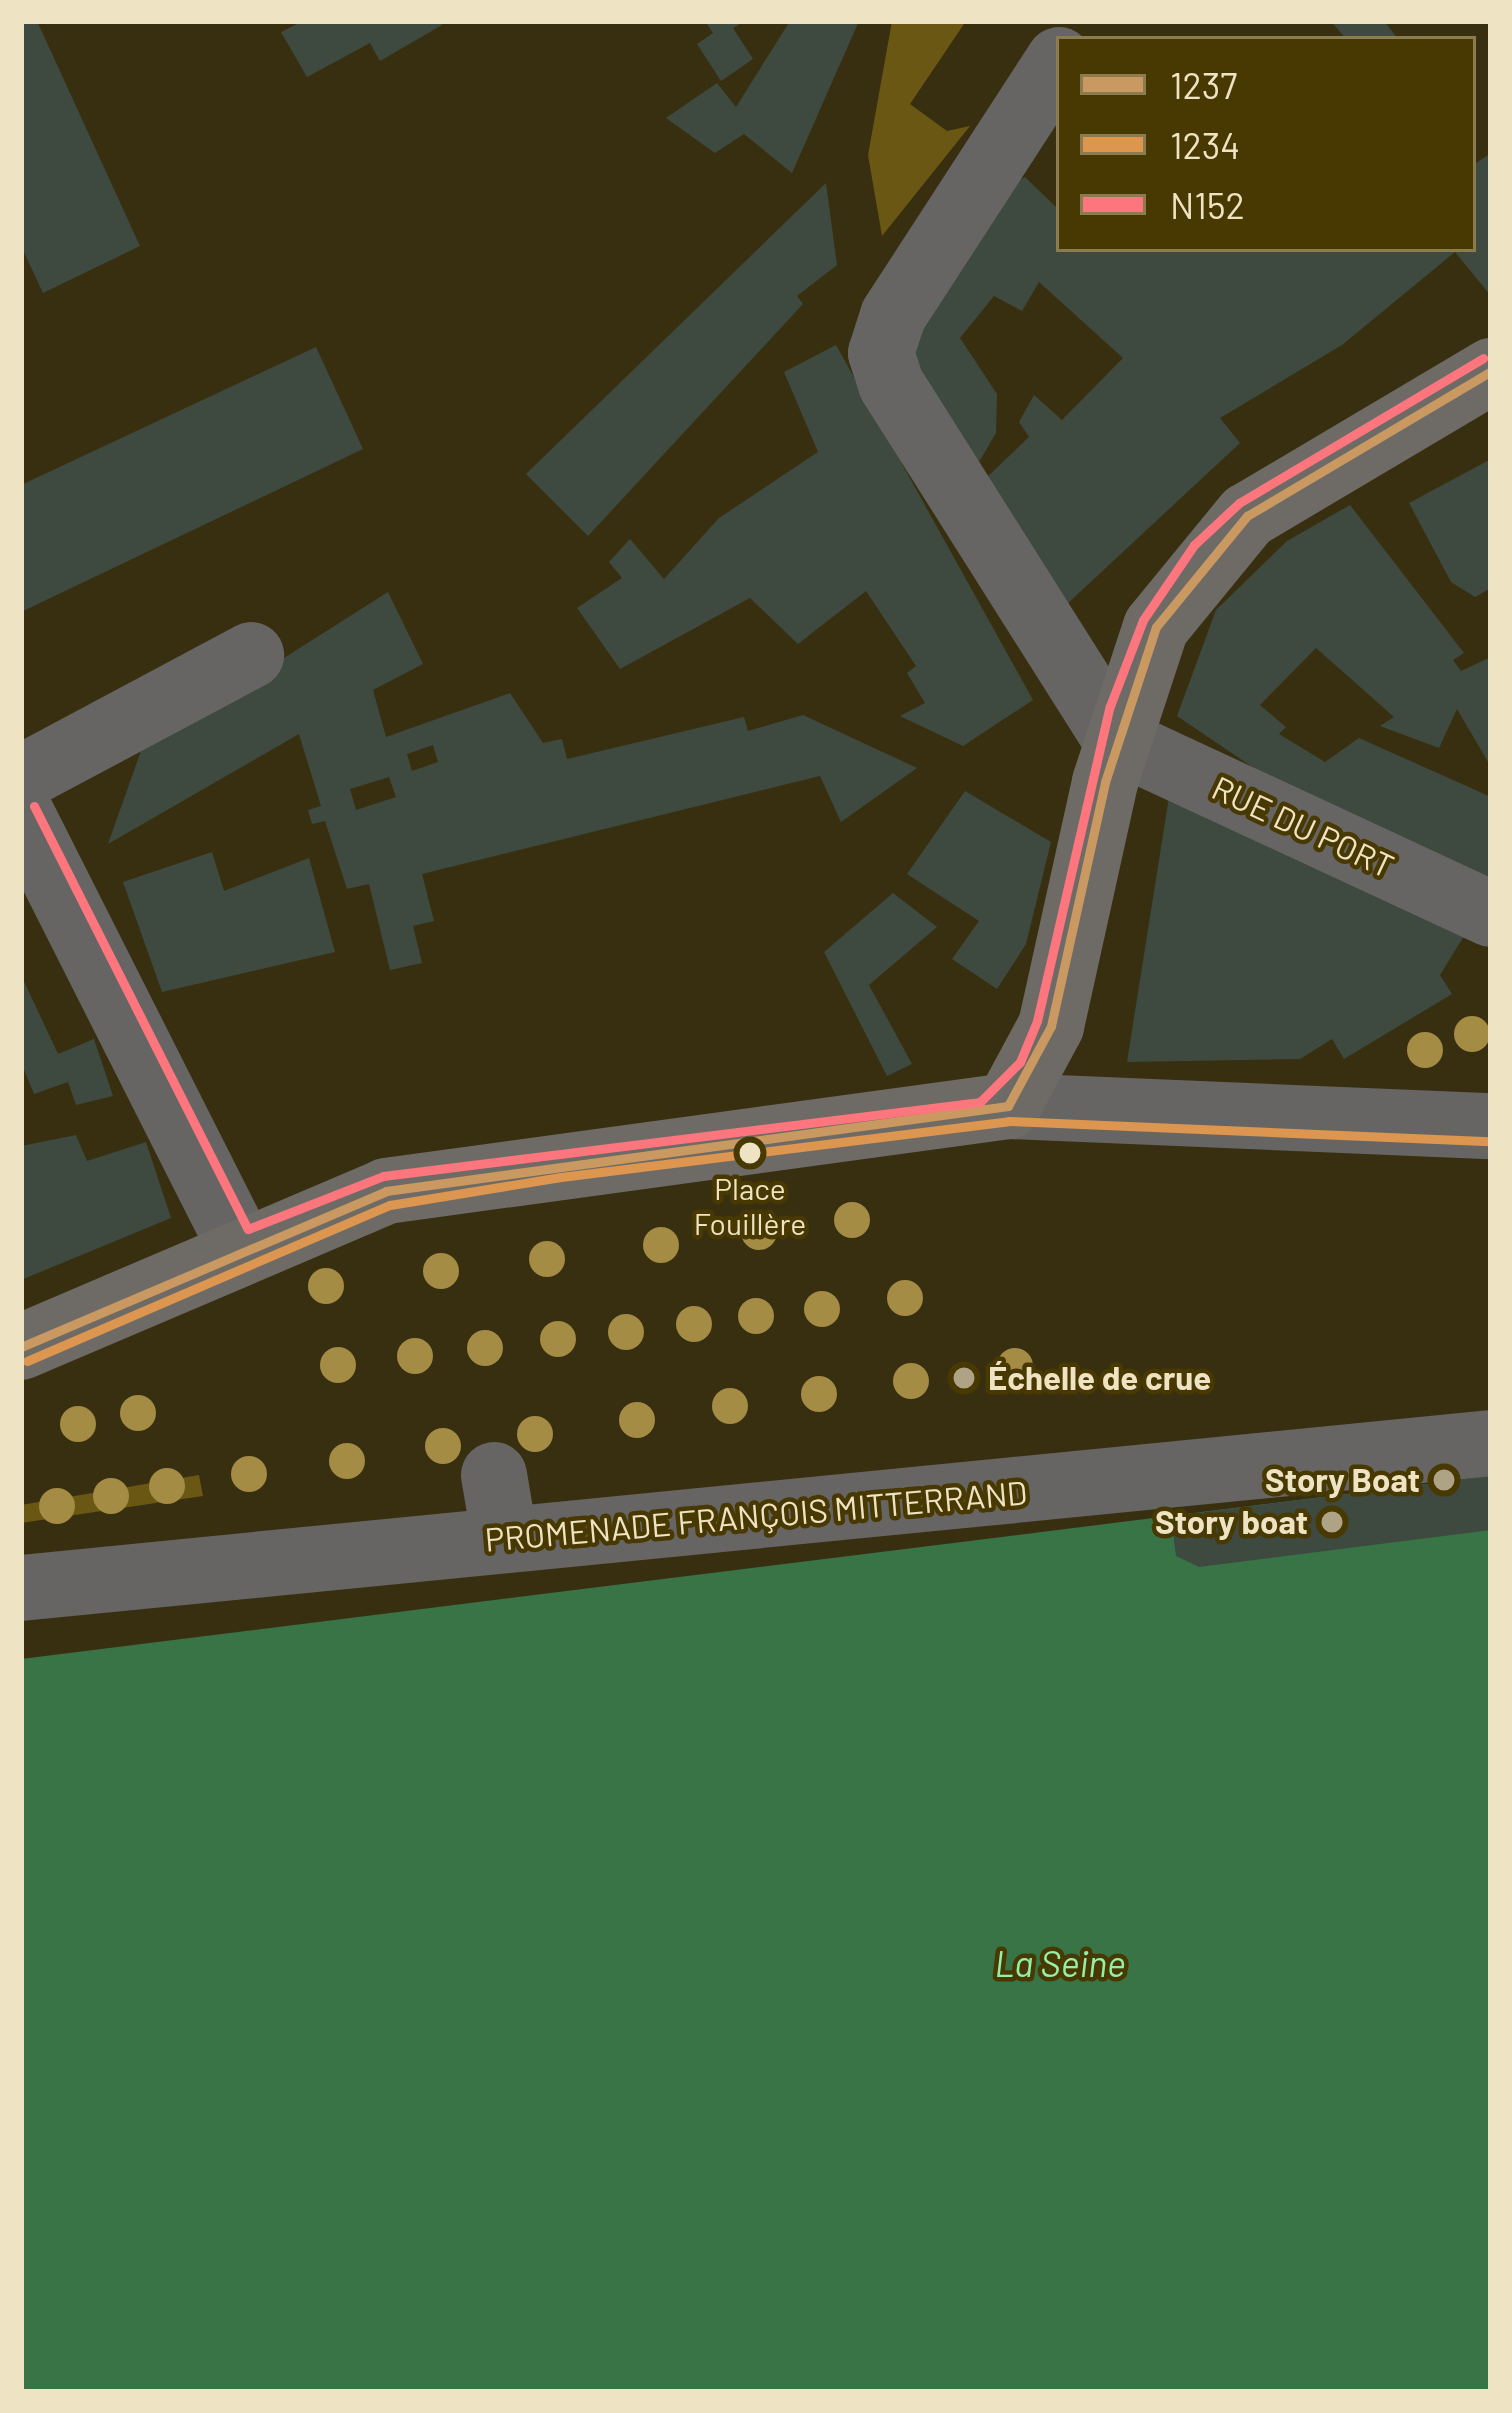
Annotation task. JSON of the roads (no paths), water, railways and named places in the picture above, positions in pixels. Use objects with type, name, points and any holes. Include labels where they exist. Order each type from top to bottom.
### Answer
[{"type":"main road","points":[[21,1347],[241,1248],[386,1191],[1008,1106],[1051,1026],[1116,740],[1156,627],[1206,553],[1247,515],[1491,371]]},
{"type":"street","points":[[1056,65],[880,353],[1116,740]]},
{"type":"street","points":[[21,778],[250,655]]},
{"type":"street","name":"RUE DU PORT","points":[[1116,740],[1491,914]]},
{"type":"street","points":[[21,813],[241,1248]]},
{"type":"street","points":[[1008,1106],[1491,1126]]},
{"type":"street","name":"PROMENADE FRANÇOIS MITTERRAND","points":[[21,1588],[202,1577],[499,1505],[926,1506],[1491,1443]]},
{"type":"water","name":"La Seine","points":[[1491,1476],[1491,2392],[21,2392],[21,1659]]},
{"type":"place","name":"Place Fouillère","points":[[750,1153]]},
{"type":"place","name":"Échelle de crue","points":[[964,1378]]},
{"type":"place","name":"Story Boat","points":[[1444,1480]]},
{"type":"place","name":"Story boat","points":[[1332,1522]]}]
